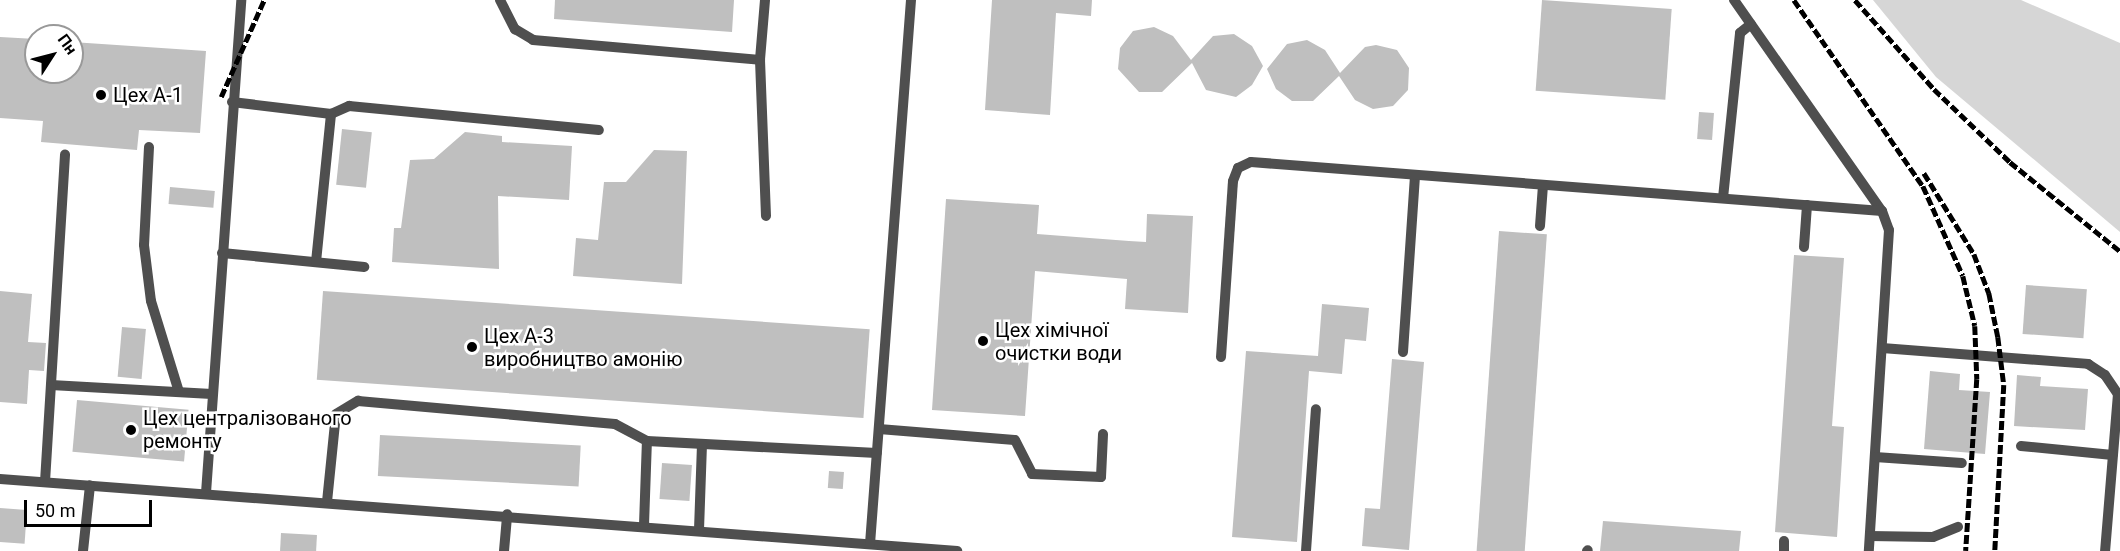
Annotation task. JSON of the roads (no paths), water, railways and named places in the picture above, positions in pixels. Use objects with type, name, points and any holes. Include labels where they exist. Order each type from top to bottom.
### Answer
[{"type":"lane","points":[[206,493],[241,0]]},
{"type":"lane","points":[[500,0],[515,29],[533,40],[760,60]]},
{"type":"lane","points":[[765,0],[760,60],[766,216]]},
{"type":"lane","points":[[870,544],[911,0]]},
{"type":"lane","points":[[1734,0],[1882,211],[1889,230],[1869,551]]},
{"type":"lane","points":[[1723,198],[1740,33],[1750,24]]},
{"type":"lane","points":[[232,102],[331,114],[349,106],[599,130]]},
{"type":"lane","points":[[316,262],[331,114]]},
{"type":"lane","points":[[149,147],[146,256],[161,341],[179,392]]},
{"type":"lane","points":[[45,482],[65,155]]},
{"type":"lane","points":[[1221,357],[1233,181],[1238,168],[1251,162],[1882,211]]},
{"type":"lane","points":[[1403,352],[1415,175]]},
{"type":"lane","points":[[1540,226],[1543,184]]},
{"type":"lane","points":[[1804,248],[1807,205]]},
{"type":"lane","points":[[222,253],[364,267]]},
{"type":"lane","points":[[1882,348],[2088,364],[2105,375],[2118,394],[2104,551]]},
{"type":"lane","points":[[51,385],[213,394]]},
{"type":"lane","points":[[327,502],[336,414],[358,401],[615,424],[647,441],[877,453]]},
{"type":"lane","points":[[1306,551],[1316,409]]},
{"type":"lane","points":[[879,429],[1015,440],[1032,474],[1101,477],[1103,435]]},
{"type":"lane","points":[[644,525],[647,441]]},
{"type":"lane","points":[[699,530],[702,444]]},
{"type":"lane","points":[[2021,446],[2113,455]]},
{"type":"lane","points":[[1875,457],[1962,463]]},
{"type":"lane","points":[[0,479],[507,514],[957,551]]},
{"type":"lane","points":[[83,551],[90,485]]},
{"type":"lane","points":[[504,551],[507,514]]},
{"type":"lane","points":[[1870,536],[1933,537],[1959,526]]},
{"type":"railway","points":[[221,97],[264,0]]},
{"type":"railway","points":[[1794,0],[1923,186],[1963,276],[1975,326],[1977,379],[1966,551]]},
{"type":"railway","points":[[1855,0],[1934,89],[2010,162],[2120,251]]},
{"type":"railway","points":[[1924,173],[1974,254],[1989,293],[1998,337],[2004,385],[1995,551]]},
{"type":"place","name":"Цех А-1","points":[[101,95]]},
{"type":"place","name":"Цех хімічної очистки води","points":[[983,341]]},
{"type":"place","name":"Цех А-3 виробництво амонію","points":[[472,347]]},
{"type":"place","name":"Цех централізованого ремонту","points":[[131,430]]}]
